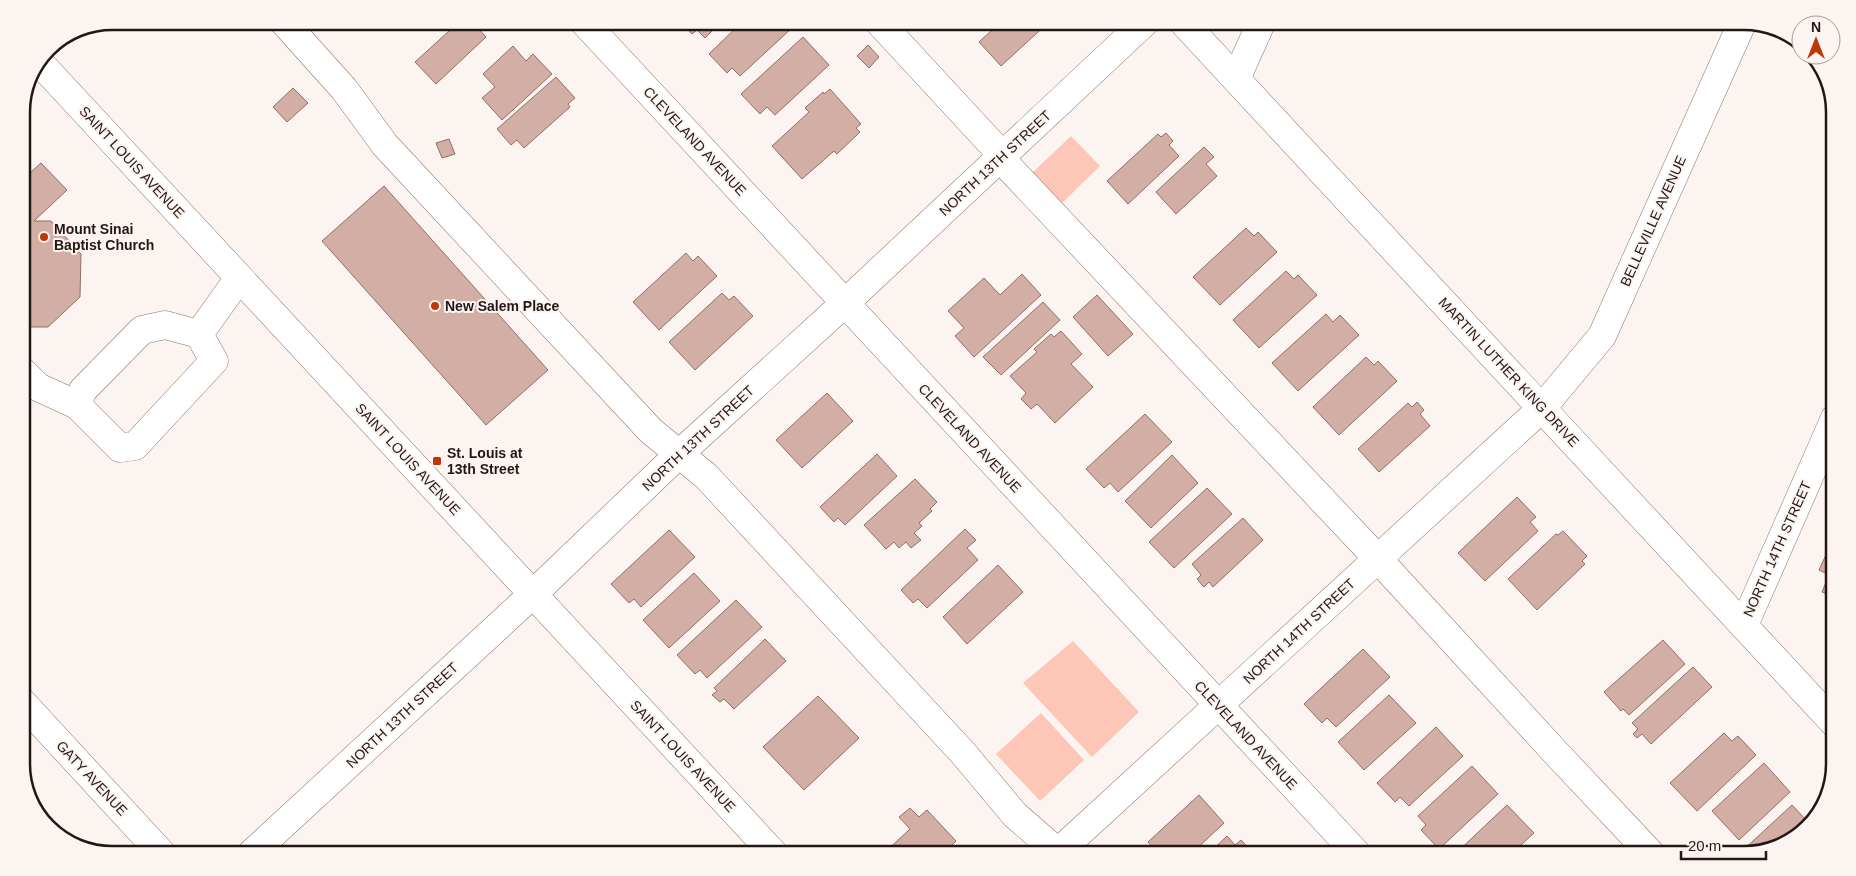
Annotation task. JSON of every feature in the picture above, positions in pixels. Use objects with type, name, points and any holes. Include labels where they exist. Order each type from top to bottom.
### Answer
[{"type":"street","points":[[291,30],[344,89],[385,145],[652,431],[706,476],[963,754],[1015,815],[1049,846]]},
{"type":"street","name":"CLEVELAND AVENUE","points":[[591,30],[1350,846]]},
{"type":"street","points":[[886,30],[1001,157],[1378,559],[1556,754],[1643,846]]},
{"type":"street","name":"NORTH 13TH STREET","points":[[260,846],[1136,30]]},
{"type":"street","name":"MARTIN LUTHER KING DRIVE","points":[[1190,30],[1826,714]]},
{"type":"street","points":[[1236,79],[1258,30]]},
{"type":"street","name":"BELLEVILLE AVENUE","points":[[1542,408],[1602,336],[1739,30]]},
{"type":"street","name":"SAINT LOUIS AVENUE","points":[[44,67],[767,846]]},
{"type":"street","points":[[199,334],[239,278]]},
{"type":"street","points":[[30,378],[38,387],[77,405],[120,448],[135,446],[214,361],[199,334],[165,325],[142,330],[83,390],[77,405]]},
{"type":"street","name":"NORTH 14TH STREET","points":[[1067,846],[1542,408]]},
{"type":"street","name":"NORTH 14TH STREET","points":[[1744,625],[1826,438]]},
{"type":"street","name":"GATY AVENUE","points":[[30,710],[155,846]]},
{"type":"shaded area","points":[[1071,136],[1100,166],[1061,204],[1032,173]]},
{"type":"shaded area","points":[[1073,641],[1139,712],[1092,757],[1023,683]]},
{"type":"shaded area","points":[[1041,713],[1084,760],[1040,801],[996,754]]},
{"type":"building","points":[[450,30],[480,30],[486,37],[436,84],[415,62]]},
{"type":"building","points":[[688,30],[697,30],[692,34]]},
{"type":"building","points":[[697,30],[713,30],[705,38]]},
{"type":"building","points":[[734,30],[790,30],[740,76],[732,68],[727,73],[709,54]]},
{"type":"building","points":[[992,30],[1040,30],[1001,66],[979,42]]},
{"type":"building","points":[[803,37],[829,65],[775,115],[767,107],[760,114],[741,94]]},
{"type":"building","points":[[868,45],[879,57],[869,68],[857,56]]},
{"type":"building","points":[[513,46],[526,61],[533,54],[552,74],[502,120],[482,98],[495,87],[483,74]]},
{"type":"building","points":[[556,77],[575,98],[568,104],[570,107],[524,148],[517,140],[511,145],[497,129]]},
{"type":"building","points":[[293,88],[308,103],[287,122],[273,107]]},
{"type":"building","points":[[830,89],[861,124],[856,128],[860,132],[837,154],[834,151],[802,179],[772,146],[809,112],[805,108],[823,92],[824,94]]},
{"type":"building","points":[[1166,133],[1173,141],[1169,145],[1179,156],[1128,204],[1107,181],[1158,134],[1161,137]]},
{"type":"building","points":[[449,139],[455,154],[442,158],[436,143]]},
{"type":"building","points":[[1204,147],[1214,157],[1206,164],[1217,176],[1176,214],[1156,192]]},
{"type":"building","name":"Mount Sinai Baptist Church","points":[[41,163],[67,190],[34,221],[51,221],[81,254],[80,297],[48,327],[30,327],[30,173]]},
{"type":"building","name":"New Salem Place","points":[[384,186],[548,370],[486,425],[322,241]]},
{"type":"building","points":[[1246,228],[1254,236],[1258,232],[1277,252],[1220,305],[1193,277]]},
{"type":"building","points":[[686,253],[693,261],[698,256],[717,276],[659,330],[633,302]]},
{"type":"building","points":[[1286,271],[1294,279],[1298,275],[1317,295],[1259,348],[1233,320]]},
{"type":"building","points":[[1022,274],[1041,295],[974,357],[955,336],[964,328],[948,311],[984,278],[1000,295]]},
{"type":"building","points":[[722,293],[729,300],[734,296],[753,316],[695,370],[669,342]]},
{"type":"building","points":[[1097,295],[1133,334],[1108,356],[1073,317]]},
{"type":"building","points":[[1043,302],[1060,320],[1001,375],[983,357]]},
{"type":"building","points":[[1326,314],[1333,322],[1340,315],[1359,335],[1298,391],[1272,363]]},
{"type":"building","points":[[1061,331],[1082,354],[1071,364],[1093,387],[1055,423],[1037,404],[1031,409],[1021,399],[1026,393],[1010,376],[1037,352],[1034,349],[1051,334],[1054,337]]},
{"type":"building","points":[[1366,357],[1374,365],[1378,361],[1397,381],[1339,435],[1313,407]]},
{"type":"building","points":[[827,393],[853,421],[802,468],[776,440]]},
{"type":"building","points":[[1417,402],[1424,410],[1420,414],[1430,426],[1379,472],[1358,449],[1408,403],[1412,407]]},
{"type":"building","points":[[1145,414],[1172,442],[1118,492],[1110,483],[1104,488],[1086,469]]},
{"type":"building","points":[[877,454],[897,476],[845,525],[838,518],[834,522],[820,507]]},
{"type":"building","points":[[1172,455],[1198,483],[1151,528],[1125,501]]},
{"type":"building","points":[[915,479],[937,502],[930,509],[932,511],[919,523],[922,526],[914,533],[921,540],[911,548],[906,542],[899,548],[894,542],[886,549],[864,525]]},
{"type":"building","points":[[1207,488],[1232,514],[1174,568],[1149,542]]},
{"type":"building","points":[[1517,497],[1536,517],[1530,522],[1538,531],[1485,581],[1458,553]]},
{"type":"building","points":[[1243,518],[1263,540],[1213,587],[1209,582],[1204,587],[1197,579],[1201,575],[1192,564]]},
{"type":"building","points":[[965,529],[976,540],[967,548],[978,560],[927,608],[918,599],[913,603],[901,590]]},
{"type":"building","points":[[669,530],[695,557],[641,607],[634,599],[629,603],[611,584]]},
{"type":"building","points":[[1563,531],[1587,556],[1582,561],[1585,564],[1537,610],[1508,579],[1556,534],[1558,535]]},
{"type":"building","points":[[1826,555],[1826,574],[1819,570]]},
{"type":"building","points":[[998,565],[1023,592],[967,644],[943,617]]},
{"type":"building","points":[[694,573],[720,601],[669,648],[643,620]]},
{"type":"building","points":[[1826,582],[1826,594],[1822,592]]},
{"type":"building","points":[[736,600],[762,627],[707,678],[700,670],[695,674],[677,655]]},
{"type":"building","points":[[765,639],[786,661],[734,709],[724,699],[720,702],[712,695],[717,691],[714,688]]},
{"type":"building","points":[[1663,640],[1685,664],[1629,715],[1623,709],[1621,711],[1604,692]]},
{"type":"building","points":[[1363,649],[1390,677],[1336,727],[1327,718],[1322,723],[1304,704]]},
{"type":"building","points":[[1693,667],[1712,687],[1651,744],[1642,734],[1637,738],[1633,734],[1638,729],[1632,723]]},
{"type":"building","points":[[1389,695],[1416,723],[1364,770],[1338,742]]},
{"type":"building","points":[[818,696],[859,738],[804,790],[763,747]]},
{"type":"building","points":[[1436,727],[1463,756],[1409,806],[1400,797],[1395,802],[1377,783]]},
{"type":"building","points":[[1724,733],[1732,741],[1738,736],[1756,755],[1697,811],[1670,783]]},
{"type":"building","points":[[1764,763],[1790,792],[1739,840],[1712,811]]},
{"type":"building","points":[[1472,766],[1498,794],[1442,846],[1436,846],[1421,830],[1426,825],[1418,816]]},
{"type":"building","points":[[1199,795],[1224,823],[1200,846],[1152,846],[1148,842]]},
{"type":"building","points":[[1507,805],[1534,833],[1520,846],[1464,846]]},
{"type":"building","points":[[1792,805],[1805,819],[1780,838],[1771,842],[1748,845]]},
{"type":"building","points":[[910,808],[919,817],[927,810],[956,841],[951,846],[892,846],[910,829],[899,817]]},
{"type":"building","points":[[1227,836],[1235,845],[1241,840],[1247,846],[1216,846]]},
{"type":"place","name":"Mount Sinai Baptist Church","points":[[44,237]]},
{"type":"place","name":"New Salem Place","points":[[435,306]]},
{"type":"place","name":"St. Louis at 13th Street","points":[[437,461]]}]
